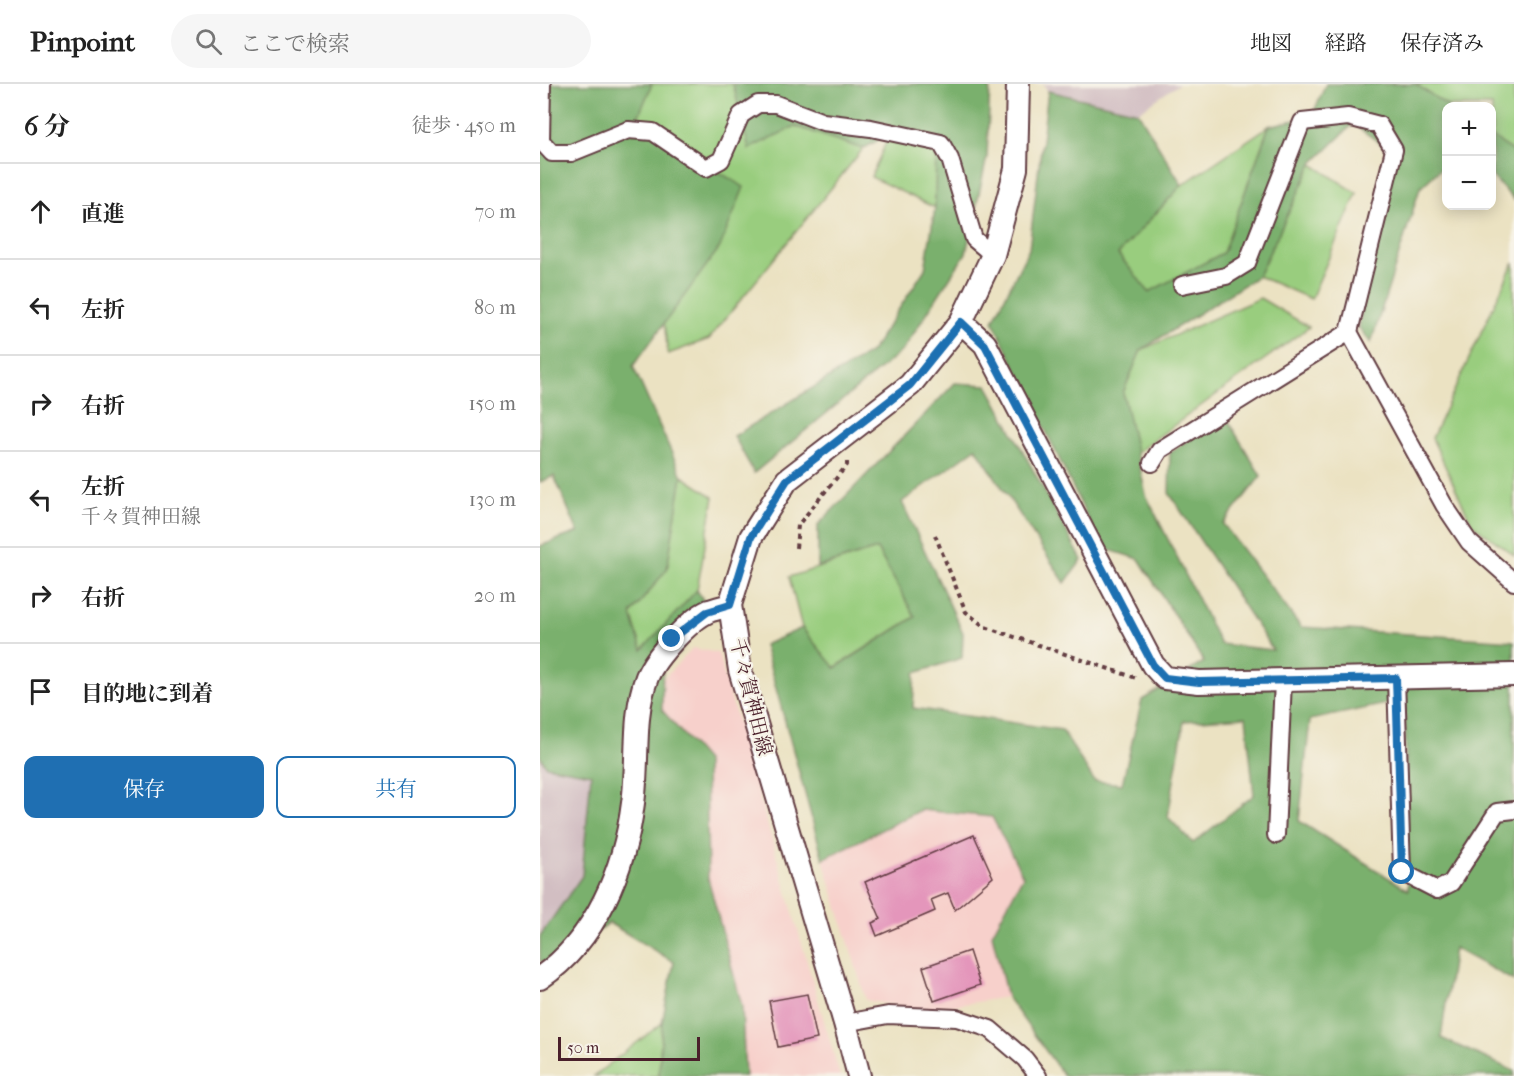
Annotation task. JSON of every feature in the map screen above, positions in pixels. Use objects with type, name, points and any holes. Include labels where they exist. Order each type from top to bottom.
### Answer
[{"type":"street","points":[[542,84],[540,141],[552,153],[571,153],[628,130],[653,132],[706,168],[721,160],[741,115],[758,104],[776,104],[823,122],[871,128],[941,143],[950,159],[974,239],[993,255]]},
{"type":"street","name":"千々賀神田線","points":[[859,1076],[740,670],[730,605],[751,537],[787,480],[910,385],[961,322],[993,255],[1016,169],[1018,84]]},
{"type":"street","points":[[1182,285],[1226,276],[1247,263],[1302,122],[1348,117],[1378,125],[1394,150],[1349,332],[1444,505],[1469,542],[1514,582]]},
{"type":"street","points":[[961,322],[985,345],[1153,665],[1165,678],[1199,682],[1514,675]]},
{"type":"street","points":[[1152,463],[1160,450],[1349,332]]},
{"type":"street","points":[[540,978],[558,966],[598,914],[623,854],[633,802],[639,711],[647,675],[672,639],[707,612],[730,605]]},
{"type":"street","points":[[1396,678],[1402,872],[1437,890],[1451,883],[1497,812],[1514,810]]},
{"type":"street","points":[[1276,835],[1283,681]]},
{"type":"street","points":[[845,1023],[888,1015],[957,1018],[990,1029],[1025,1059],[1038,1076]]},
{"type":"path","points":[[796,548],[798,525],[847,465],[848,432]]},
{"type":"path","points":[[935,535],[966,612],[985,627],[1148,682],[1165,678]]},
{"type":"shaded area","points":[[1043,84],[1179,84],[1138,112],[1048,91]]},
{"type":"shaded area","points":[[693,648],[718,653],[840,1076],[745,1076],[742,1006],[708,878],[706,761],[662,710],[662,680]]},
{"type":"shaded area","points":[[540,756],[546,766],[591,773],[582,876],[540,936]]},
{"type":"shaded area","points":[[921,810],[992,817],[1023,876],[992,934],[1007,997],[921,1011],[866,1000],[823,859]]},
{"type":"green space","points":[[540,84],[652,84],[636,122],[744,187],[720,247],[633,366],[682,476],[667,569],[631,614],[642,650],[697,590],[707,607],[663,655],[662,710],[706,761],[708,878],[742,1006],[745,1076],[659,1076],[662,1023],[674,962],[609,923],[553,965],[540,961],[540,936],[582,876],[591,774],[546,766],[540,756],[540,546],[578,532],[554,476],[540,482]]},
{"type":"green space","points":[[652,84],[733,84],[750,148],[795,126],[863,149],[709,339],[668,354],[664,322],[720,247],[636,122]]},
{"type":"green space","points":[[733,84],[990,84],[987,157],[966,253],[903,350],[754,473],[734,436],[871,352],[925,269],[935,208],[936,143],[890,133],[863,149],[795,126],[749,149]]},
{"type":"green space","points":[[1326,84],[1415,84],[1442,102],[1442,168],[1420,188],[1371,343],[1359,328],[1387,148],[1353,124],[1312,164],[1258,276],[1141,350],[1123,393],[1146,495],[1220,644],[1273,650],[1169,493],[1170,453],[1224,414],[1261,476],[1223,524],[1301,627],[1514,641],[1514,981],[1454,948],[1441,1038],[1514,1071],[1514,1076],[1064,1076],[1007,997],[992,934],[1023,876],[992,817],[921,810],[823,859],[764,645],[802,628],[835,668],[915,617],[877,549],[818,567],[818,525],[955,383],[987,385],[1082,560],[1065,583],[976,448],[902,502],[963,633],[962,658],[915,673],[913,708],[1062,730],[1094,781],[1122,784],[1142,700],[1204,662],[1139,559],[1102,548],[993,321],[1029,249],[1048,91],[1138,112],[1182,185],[1118,254],[1149,292],[1223,253],[1269,126],[1312,116]],"holes":[[[1405,701],[1408,890],[1299,821],[1310,720]],[[1246,717],[1254,795],[1193,843],[1168,817],[1184,721]]]},
{"type":"green space","points":[[1415,84],[1514,84],[1514,152],[1496,140],[1496,102],[1442,102]]},
{"type":"green space","points":[[1269,126],[1223,253],[1149,293],[1118,254],[1182,185]]},
{"type":"green space","points":[[890,133],[936,143],[935,208],[871,177]]},
{"type":"green space","points":[[1496,140],[1514,152],[1514,200],[1496,180]]},
{"type":"green space","points":[[1312,164],[1357,193],[1311,299],[1258,276]]},
{"type":"green space","points":[[1514,262],[1514,555],[1472,524],[1432,438]]},
{"type":"green space","points":[[1260,298],[1309,327],[1136,453],[1123,393],[1141,350]]},
{"type":"green space","points":[[682,476],[714,497],[697,590],[642,651],[631,614],[667,569]]},
{"type":"green space","points":[[877,549],[915,617],[834,668],[802,628],[789,577]]},
{"type":"green space","points":[[662,1023],[659,1076],[594,1076]]},
{"type":"building","points":[[974,835],[993,877],[955,910],[948,893],[931,900],[935,911],[877,936],[872,923],[881,919],[865,882]]},
{"type":"building","points":[[969,951],[980,985],[934,1001],[923,967]]},
{"type":"building","points":[[807,994],[817,1039],[778,1047],[769,1001]]},
{"type":"route","points":[[672,639],[707,612],[730,605],[751,537],[787,480],[910,385],[961,322],[985,345],[1153,665],[1165,678],[1199,682],[1396,678],[1402,872]]}]
